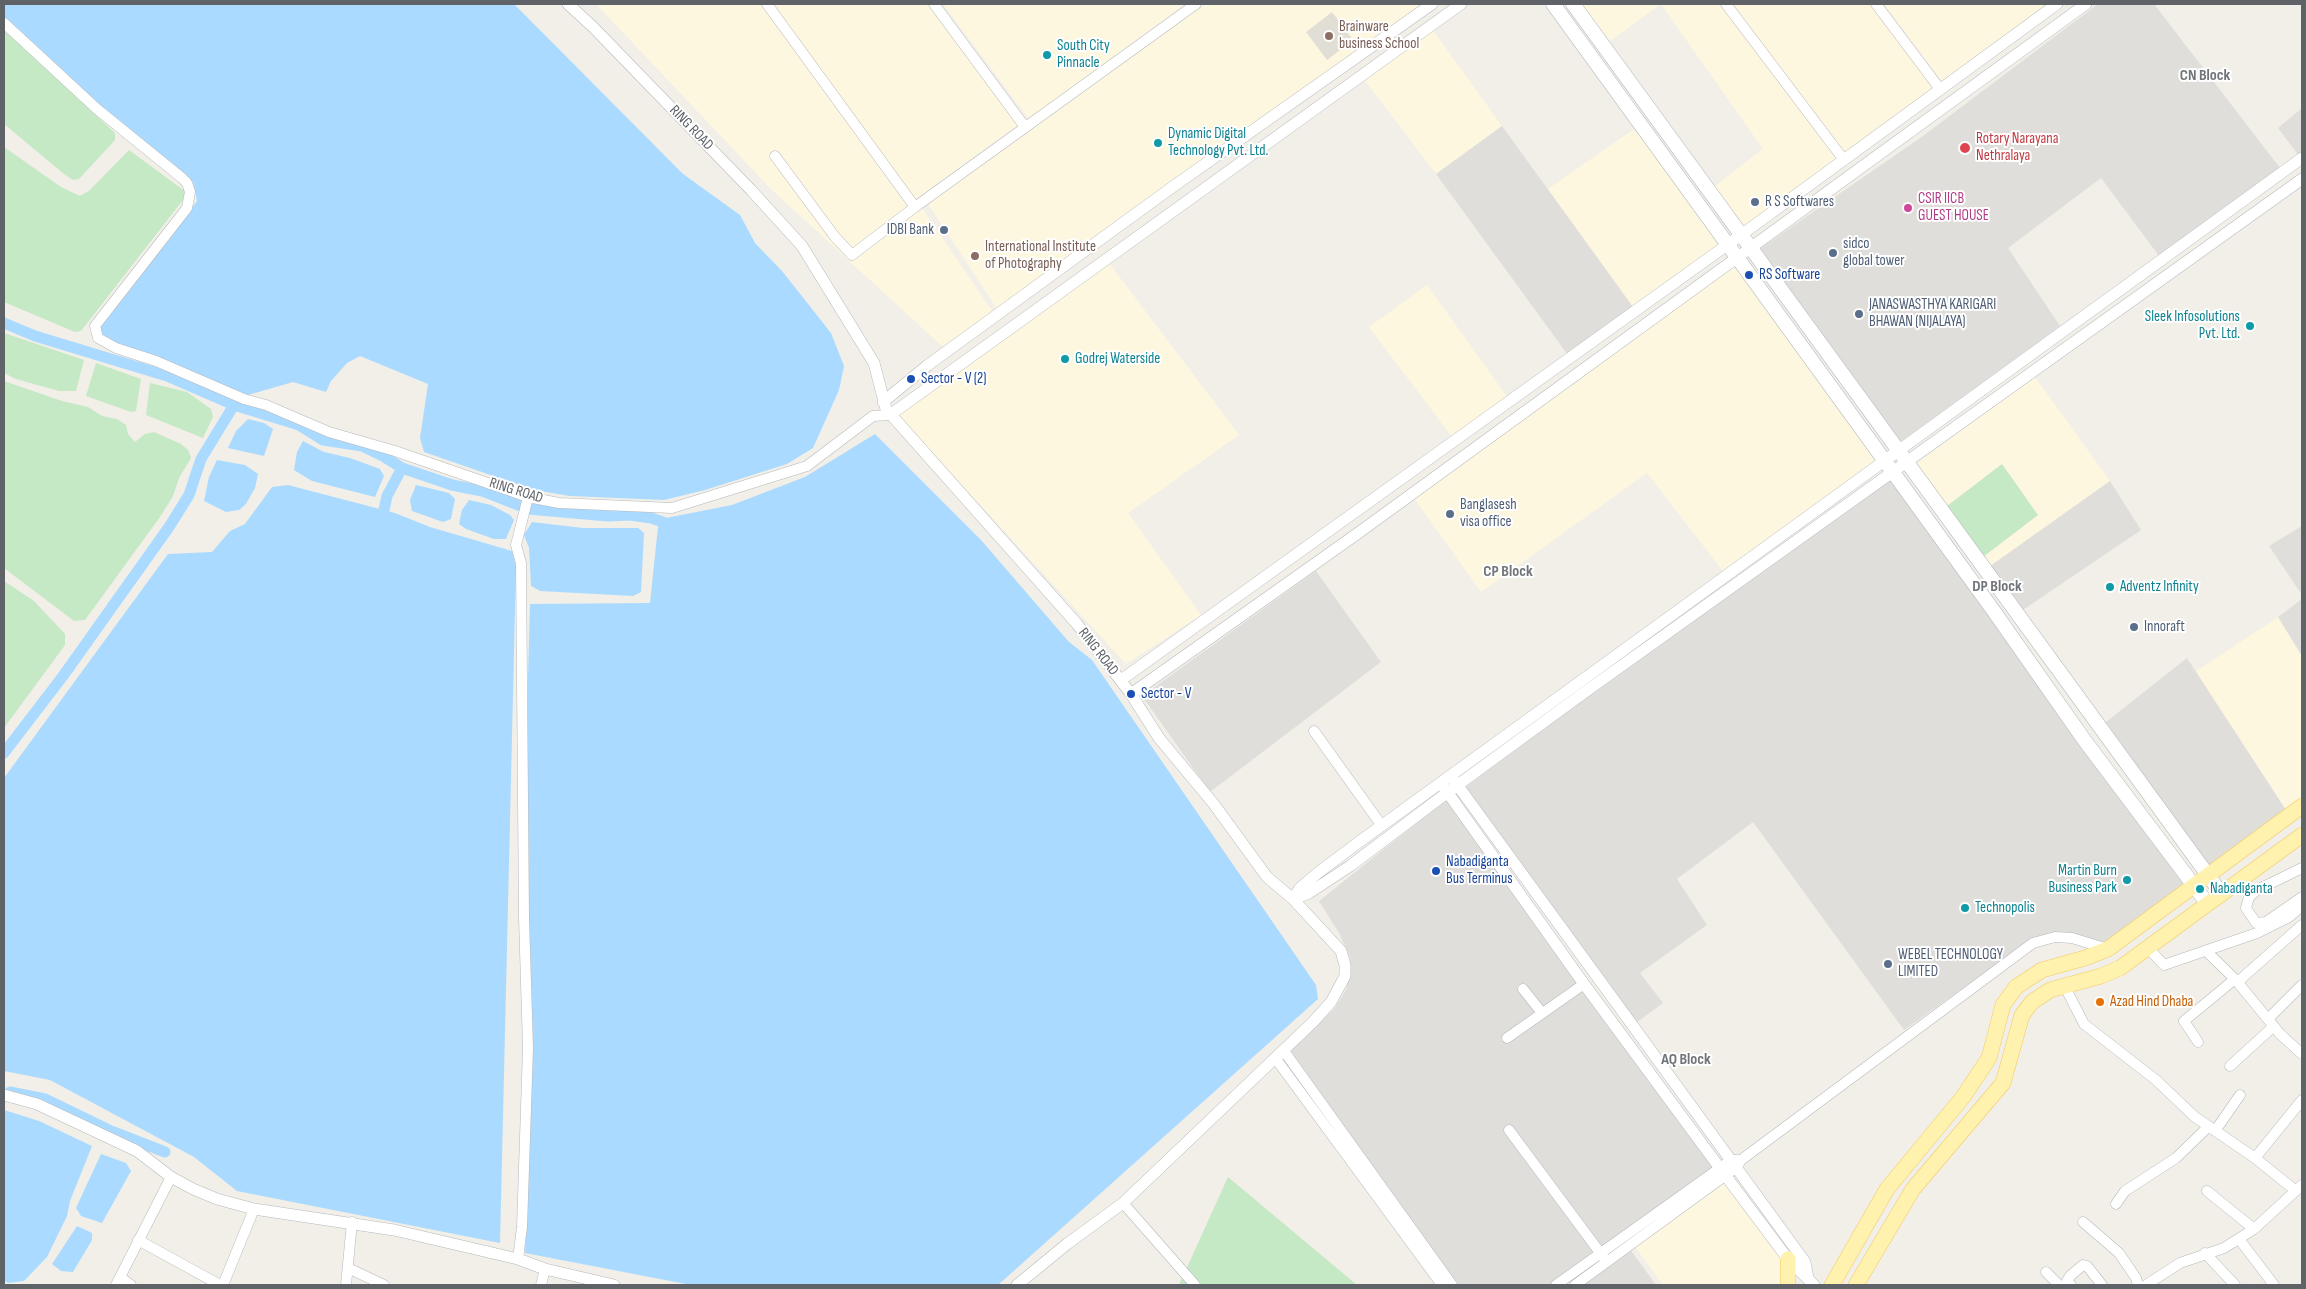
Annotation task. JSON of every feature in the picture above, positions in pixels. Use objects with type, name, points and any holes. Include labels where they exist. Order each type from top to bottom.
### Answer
[{"type":"main road","points":[[1553,4],[1894,473],[2085,740],[2207,903]]},
{"type":"main road","points":[[1573,4],[2220,893]]},
{"type":"main road","points":[[1621,98],[1634,88]]},
{"type":"main road","points":[[1832,1285],[1887,1189],[1963,1097],[1990,1058],[1997,1022],[2009,995],[2034,973],[2108,949],[2302,806]]},
{"type":"main road","points":[[1856,1285],[1913,1189],[2003,1083],[2018,1027],[2026,1009],[2044,992],[2111,972],[2148,948],[2220,893],[2302,835]]},
{"type":"main road","points":[[1788,1259],[1788,1285]]},
{"type":"street","name":"RING ROAD","points":[[568,4],[593,27],[746,184],[802,246],[874,363],[883,402],[890,415],[1077,624],[1121,680],[1159,738],[1213,803],[1267,877],[1293,899],[1341,951],[1345,965],[1345,976],[1340,986],[1330,1002],[1313,1022],[1280,1055]]},
{"type":"street","points":[[767,4],[914,207]]},
{"type":"street","points":[[934,4],[1025,127]]},
{"type":"street","points":[[775,156],[835,237],[852,256],[914,207],[1196,4]]},
{"type":"street","points":[[883,402],[928,365],[1145,207],[1432,4]]},
{"type":"street","points":[[873,416],[890,415],[1461,4]]},
{"type":"street","points":[[1726,4],[1844,160]]},
{"type":"street","points":[[1876,4],[1940,90]]},
{"type":"street","points":[[1121,680],[1741,235],[2058,4]]},
{"type":"street","points":[[1131,694],[1750,249],[2086,4]]},
{"type":"street","name":"RING ROAD","points":[[4,23],[97,109],[187,183],[190,192],[187,208],[96,326],[96,335],[101,341],[329,432],[395,451],[527,500],[600,506],[672,508],[807,466],[873,416],[883,402]]},
{"type":"street","points":[[1967,70],[1976,84]]},
{"type":"street","points":[[1636,649],[1773,541],[2302,158]]},
{"type":"street","points":[[1293,899],[1300,888],[1319,872],[1382,826],[1444,787],[1636,649],[1907,464],[2302,179]]},
{"type":"street","points":[[2262,187],[2272,200]]},
{"type":"street","points":[[1145,207],[1156,222]]},
{"type":"street","points":[[518,1259],[522,1227],[528,1048],[524,918],[521,563],[516,545],[527,500]]},
{"type":"street","points":[[1773,541],[1782,551]]},
{"type":"street","points":[[1286,563],[1296,577]]},
{"type":"street","points":[[1217,612],[1228,625]]},
{"type":"street","points":[[1314,731],[1382,826]]},
{"type":"street","points":[[1454,780],[1686,1097],[1736,1162],[1805,1262],[1811,1282]]},
{"type":"street","points":[[1293,899],[1309,893],[1350,866],[1444,787]]},
{"type":"street","points":[[1444,787],[1584,984],[1606,1011],[1722,1172],[1788,1259],[1811,1282]]},
{"type":"street","points":[[2302,868],[2257,890],[2249,897],[2246,908],[2256,923],[2266,922],[2302,897]]},
{"type":"street","points":[[2148,948],[2164,965],[2257,933],[2289,916],[2302,906]]},
{"type":"street","points":[[2198,1042],[2184,1021],[2242,978],[2302,925]]},
{"type":"street","points":[[1556,1285],[1571,1283],[1603,1257],[2033,944],[2055,937],[2072,938],[2108,949]]},
{"type":"street","points":[[2206,951],[2237,982],[2271,1022],[2302,1054]]},
{"type":"street","points":[[1507,1038],[1584,984]]},
{"type":"street","points":[[2064,985],[2084,1024],[2156,1080],[2195,1117],[2299,1188],[2254,1229],[2239,1239],[2224,1248],[2180,1262],[2146,1285]]},
{"type":"street","points":[[2230,1066],[2302,985]]},
{"type":"street","points":[[1523,989],[1542,1013]]},
{"type":"street","points":[[1606,1011],[1617,1002]]},
{"type":"street","points":[[1017,1285],[1071,1240],[1123,1203],[1280,1055]]},
{"type":"street","points":[[1280,1055],[1442,1285]]},
{"type":"street","points":[[1280,1055],[1452,1285]]},
{"type":"street","points":[[4,1095],[37,1104],[137,1151],[171,1177],[193,1189],[254,1209],[352,1222],[518,1259],[545,1269],[614,1285]]},
{"type":"street","points":[[2116,1204],[2125,1191],[2176,1158],[2212,1129],[2240,1095]]},
{"type":"street","points":[[1674,1106],[1686,1097]]},
{"type":"street","points":[[2255,1158],[2302,1100]]},
{"type":"street","points":[[1509,1130],[1603,1257]]},
{"type":"street","points":[[131,1285],[118,1281],[171,1177]]},
{"type":"street","points":[[2207,1191],[2254,1229]]},
{"type":"street","points":[[1123,1203],[1195,1285]]},
{"type":"street","points":[[138,1240],[222,1285],[254,1209]]},
{"type":"street","points":[[346,1285],[352,1222]]},
{"type":"street","points":[[2083,1222],[2119,1253],[2136,1278],[2138,1285]]},
{"type":"street","points":[[2239,1239],[2274,1285]]},
{"type":"street","points":[[2205,1254],[2235,1285]]},
{"type":"street","points":[[2071,1285],[2068,1281],[2070,1276],[2083,1265],[2087,1266],[2102,1285]]},
{"type":"street","points":[[348,1268],[384,1285]]},
{"type":"street","points":[[541,1285],[545,1269]]},
{"type":"street","points":[[2221,1270],[2222,1285]]},
{"type":"street","points":[[2046,1272],[2059,1285]]},
{"type":"shaded area","points":[[596,4],[932,4],[1018,125],[916,199],[992,311],[943,347],[772,190]]},
{"type":"shaded area","points":[[943,4],[1185,4],[1029,119]]},
{"type":"shaded area","points":[[1199,4],[1426,4],[999,312],[927,202]]},
{"type":"shaded area","points":[[1582,4],[1661,4],[1610,41]]},
{"type":"shaded area","points":[[1661,4],[1873,4],[1933,88],[1745,227],[1715,186],[1763,149]]},
{"type":"shaded area","points":[[1884,4],[2051,4],[1943,83]]},
{"type":"shaded area","points":[[2098,4],[2154,4],[2280,168],[2159,256],[2101,178],[2008,248],[2060,326],[1900,442],[1758,250],[1923,136]]},
{"type":"shaded area","name":"Brainware business School","points":[[1332,12],[1353,40],[1327,60],[1306,32]]},
{"type":"shaded area","points":[[1432,29],[1502,126],[1436,174],[1363,78]]},
{"type":"shaded area","points":[[2302,108],[2302,154],[2299,156],[2278,128]]},
{"type":"shaded area","points":[[1502,126],[1633,307],[1568,355],[1436,174]]},
{"type":"shaded area","points":[[1634,129],[1721,244],[1633,307],[1548,189]]},
{"type":"shaded area","points":[[1109,263],[1239,435],[1128,513],[1201,615],[1126,664],[898,415]]},
{"type":"shaded area","points":[[1736,264],[1881,459],[1723,571],[1647,473],[1481,592],[1414,498]]},
{"type":"shaded area","points":[[1427,285],[1508,398],[1453,438],[1369,327]]},
{"type":"shaded area","points":[[2035,377],[2110,481],[1986,569],[1913,466]]},
{"type":"shaded area","points":[[1892,479],[2189,884],[2095,950],[2056,934],[2033,938],[1904,1030],[1753,822],[1677,879],[1707,925],[1640,973],[1663,1003],[1629,1028],[1459,792],[1712,604]]},
{"type":"shaded area","points":[[2110,481],[2141,530],[2020,612],[1986,569]]},
{"type":"shaded area","points":[[2302,526],[2302,595],[2269,546]]},
{"type":"shaded area","points":[[1316,571],[1381,662],[1210,792],[1142,696]]},
{"type":"shaded area","points":[[2302,599],[2302,656],[2278,617]]},
{"type":"shaded area","points":[[2278,617],[2302,656],[2302,799],[2286,810],[2195,672]]},
{"type":"shaded area","points":[[2187,658],[2286,810],[2209,866],[2106,722]]},
{"type":"shaded area","points":[[1453,794],[1723,1166],[1561,1285],[1454,1285],[1286,1055],[1335,1008],[1346,990],[1351,970],[1350,957],[1339,933],[1319,901]]},
{"type":"shaded area","points":[[1726,1173],[1787,1252],[1780,1285],[1663,1285],[1631,1241]]},
{"type":"shaded area","points":[[1627,1245],[1656,1285],[1575,1285]]},
{"type":"green space","points":[[4,30],[115,133],[115,140],[79,179],[73,180],[64,174],[4,124]]},
{"type":"green space","points":[[4,147],[61,187],[80,196],[90,190],[129,150],[186,192],[183,200],[81,331],[75,332],[4,302]]},
{"type":"green space","points":[[4,333],[84,360],[76,391],[59,391],[16,379],[4,373]]},
{"type":"green space","points":[[96,363],[141,379],[136,411],[131,412],[86,396]]},
{"type":"green space","points":[[4,381],[62,401],[88,407],[102,416],[117,419],[126,425],[128,434],[135,442],[145,434],[154,432],[181,444],[188,450],[191,458],[179,478],[173,496],[160,517],[85,620],[74,621],[4,568]]},
{"type":"green space","points":[[150,383],[187,392],[211,409],[213,417],[203,438],[146,415]]},
{"type":"green space","points":[[2002,464],[2038,515],[1983,557],[1947,506]]},
{"type":"green space","points":[[4,581],[34,601],[65,634],[65,645],[4,728]]},
{"type":"green space","points":[[1228,1177],[1357,1285],[1179,1285]]},
{"type":"water","points":[[4,4],[514,4],[683,174],[740,215],[755,243],[782,271],[831,333],[844,366],[839,390],[813,448],[787,464],[705,490],[664,500],[570,496],[534,490],[424,452],[420,438],[428,384],[360,356],[347,363],[331,381],[326,392],[293,382],[248,395],[100,338],[98,329],[197,201],[193,182],[105,112],[41,50],[4,18]]},
{"type":"water","points":[[248,419],[264,423],[273,429],[264,456],[228,448],[236,431]]},
{"type":"water","points":[[875,434],[981,540],[1069,642],[1092,660],[1316,985],[1318,999],[998,1285],[691,1285],[525,1253],[530,1102],[527,712],[530,604],[650,603],[658,527],[666,518],[732,505],[805,477]]},
{"type":"water","points":[[303,441],[324,452],[350,458],[380,469],[384,476],[375,497],[312,481],[294,470],[297,452]]},
{"type":"water","points":[[217,460],[245,465],[258,474],[255,488],[246,504],[239,510],[226,512],[204,501],[209,477]]},
{"type":"water","points":[[288,485],[395,513],[430,527],[512,551],[516,567],[500,1243],[237,1191],[194,1157],[50,1080],[4,1071],[4,778],[168,554],[212,552],[230,531],[245,524],[272,487]]},
{"type":"water","points":[[416,485],[449,493],[455,499],[451,519],[443,522],[412,511],[410,500]]},
{"type":"water","points":[[469,500],[491,505],[510,515],[514,520],[506,539],[494,539],[466,529],[459,524],[462,510]]},
{"type":"water","points":[[532,522],[583,528],[638,528],[644,533],[641,592],[633,596],[540,591],[531,586],[529,548],[524,535]]},
{"type":"water","points":[[4,1110],[39,1121],[92,1146],[70,1201],[67,1216],[47,1257],[24,1281],[8,1283],[4,1280]]},
{"type":"water","points":[[101,1154],[126,1163],[131,1171],[102,1223],[81,1216],[76,1208]]},
{"type":"water","points":[[77,1226],[92,1233],[92,1240],[73,1272],[61,1271],[52,1264]]},
{"type":"waterway","points":[[4,323],[35,336],[167,376],[234,405],[299,425],[323,440],[362,446],[383,456],[402,468],[387,496],[384,510]]},
{"type":"waterway","points":[[4,753],[63,676],[169,527],[189,495],[201,459],[234,405]]},
{"type":"waterway","points":[[402,468],[452,485],[482,491],[528,509],[608,516],[630,515],[663,522]]},
{"type":"waterway","points":[[10,1092],[45,1099],[111,1131],[165,1152]]},
{"type":"place","name":"Brainware business School","points":[[1329,36]]},
{"type":"place","name":"South City Pinnacle","points":[[1047,55]]},
{"type":"place","name":"Dynamic Digital Technology Pvt. Ltd.","points":[[1158,143]]},
{"type":"place","name":"Rotary Narayana Nethralaya","points":[[1965,148]]},
{"type":"place","name":"R S Softwares","points":[[1755,202]]},
{"type":"place","name":"CSIR IICB GUEST HOUSE","points":[[1908,208]]},
{"type":"place","name":"IDBI Bank","points":[[944,230]]},
{"type":"place","name":"sidco global tower","points":[[1833,253]]},
{"type":"place","name":"International Institute of Photography","points":[[975,256]]},
{"type":"place","name":"RS Software","points":[[1749,275]]},
{"type":"place","name":"JANASWASTHYA KARIGARI BHAWAN (NIJALAYA)","points":[[1859,314]]},
{"type":"place","name":"Sleek Infosolutions Pvt. Ltd.","points":[[2250,326]]},
{"type":"place","name":"Godrej Waterside","points":[[1065,359]]},
{"type":"place","name":"Sector - V (2)","points":[[911,379]]},
{"type":"place","name":"Banglasesh visa office","points":[[1450,514]]},
{"type":"place","name":"Adventz Infinity","points":[[2110,587]]},
{"type":"place","name":"Innoraft","points":[[2134,627]]},
{"type":"place","name":"Sector - V","points":[[1131,694]]},
{"type":"place","name":"Nabadiganta Bus Terminus","points":[[1436,871]]},
{"type":"place","name":"Martin Burn Business Park","points":[[2127,880]]},
{"type":"place","name":"Nabadiganta","points":[[2200,889]]},
{"type":"place","name":"Technopolis","points":[[1965,908]]},
{"type":"place","name":"WEBEL TECHNOLOGY LIMITED","points":[[1888,964]]},
{"type":"place","name":"Azad Hind Dhaba","points":[[2100,1002]]},
{"type":"district","name":"CN Block","points":[[2205,76]]},
{"type":"district","name":"CP Block","points":[[1508,572]]},
{"type":"district","name":"DP Block","points":[[1997,587]]},
{"type":"district","name":"AQ Block","points":[[1686,1060]]}]
